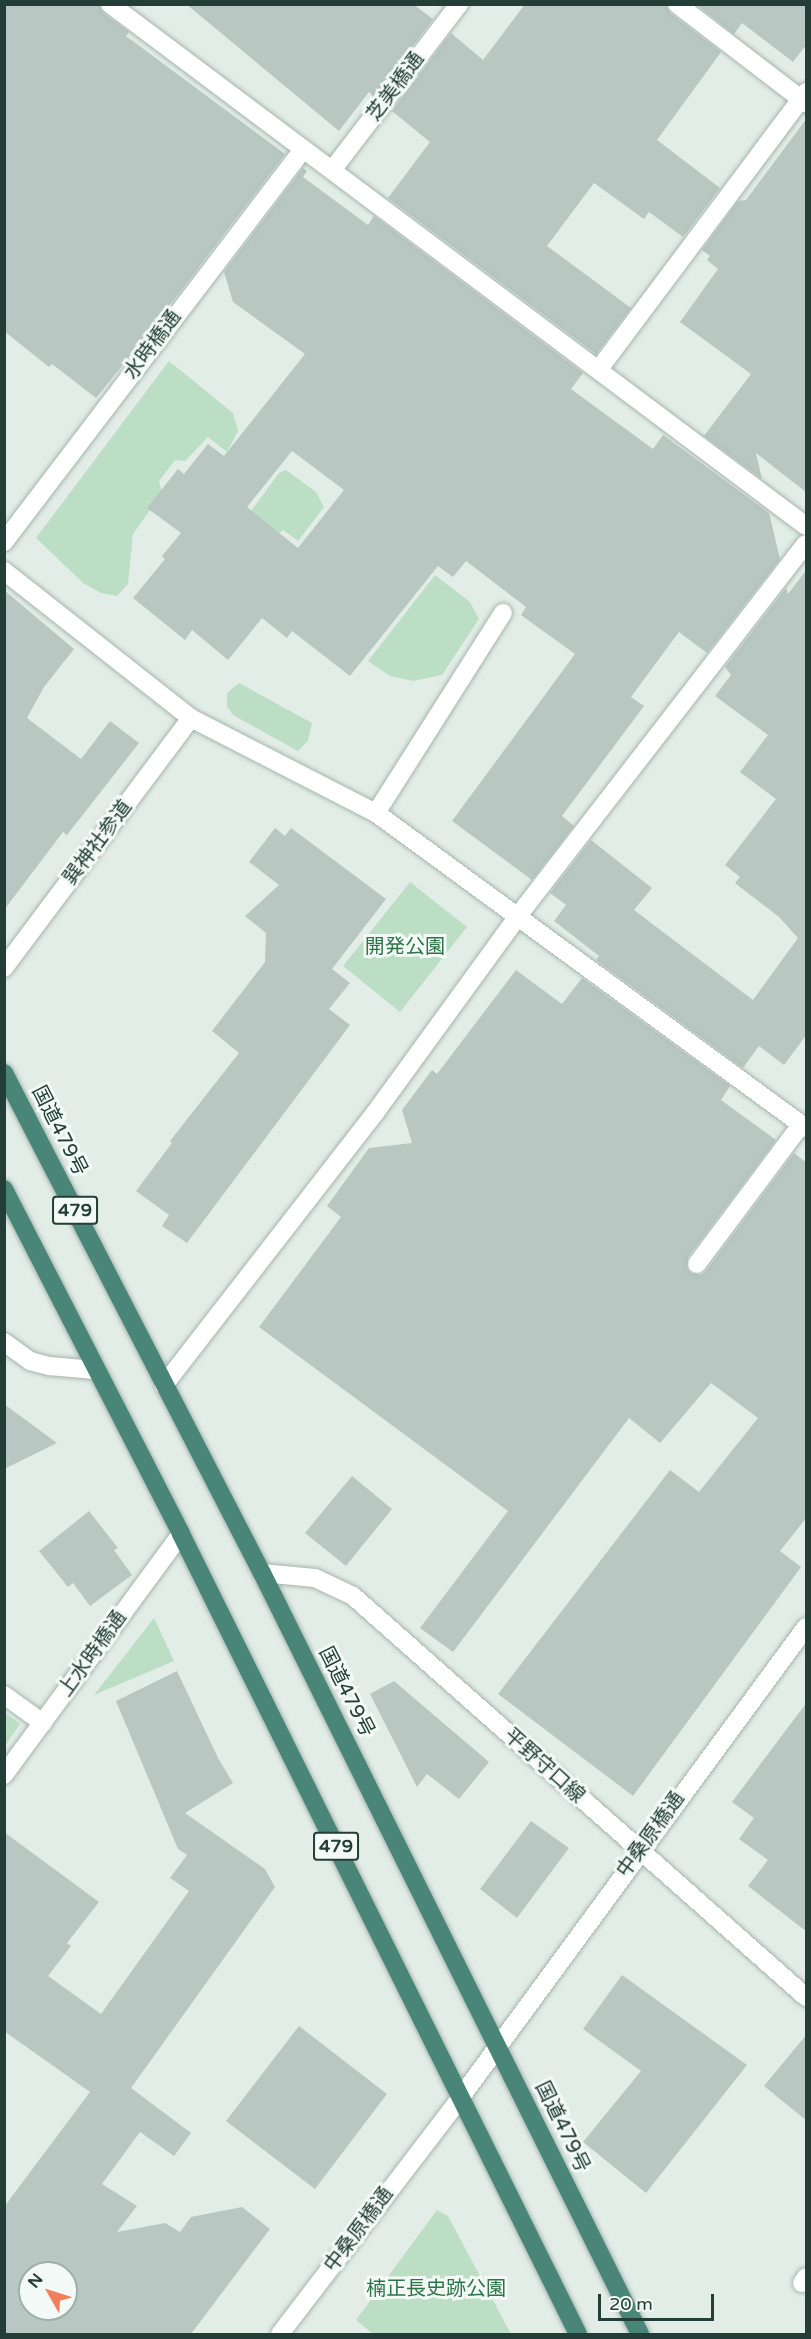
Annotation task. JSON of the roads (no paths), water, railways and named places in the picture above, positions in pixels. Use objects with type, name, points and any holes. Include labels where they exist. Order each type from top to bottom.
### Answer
[{"type":"highway","name":"国道479号","points":[[4,1073],[262,1573],[640,2334]]},
{"type":"highway","name":"479","points":[[4,1189],[181,1534],[578,2334]]},
{"type":"street","points":[[110,4],[807,526]]},
{"type":"street","name":"芝美橋通","points":[[333,169],[459,4]]},
{"type":"street","points":[[599,369],[805,98],[676,4]]},
{"type":"street","name":"水時橋通","points":[[4,542],[303,149]]},
{"type":"street","points":[[164,1385],[375,1113],[518,916],[807,544]]},
{"type":"street","points":[[4,571],[191,718],[376,813],[804,1126],[697,1264]]},
{"type":"street","points":[[376,813],[503,613]]},
{"type":"street","name":"巽神社参道","points":[[4,968],[191,718]]},
{"type":"street","points":[[4,1342],[30,1362],[96,1370]]},
{"type":"street","name":"上水時橋通","points":[[4,1775],[181,1534]]},
{"type":"street","name":"平野守口線","points":[[262,1573],[315,1578],[353,1596],[807,1998]]},
{"type":"street","name":"中桑原橋通","points":[[280,2334],[461,2097],[807,1627]]},
{"type":"street","points":[[4,1695],[43,1723]]},
{"type":"park label","name":"開発公園","points":[[405,947]]},
{"type":"park label","name":"楠正長史跡公園","points":[[436,2289]]}]
